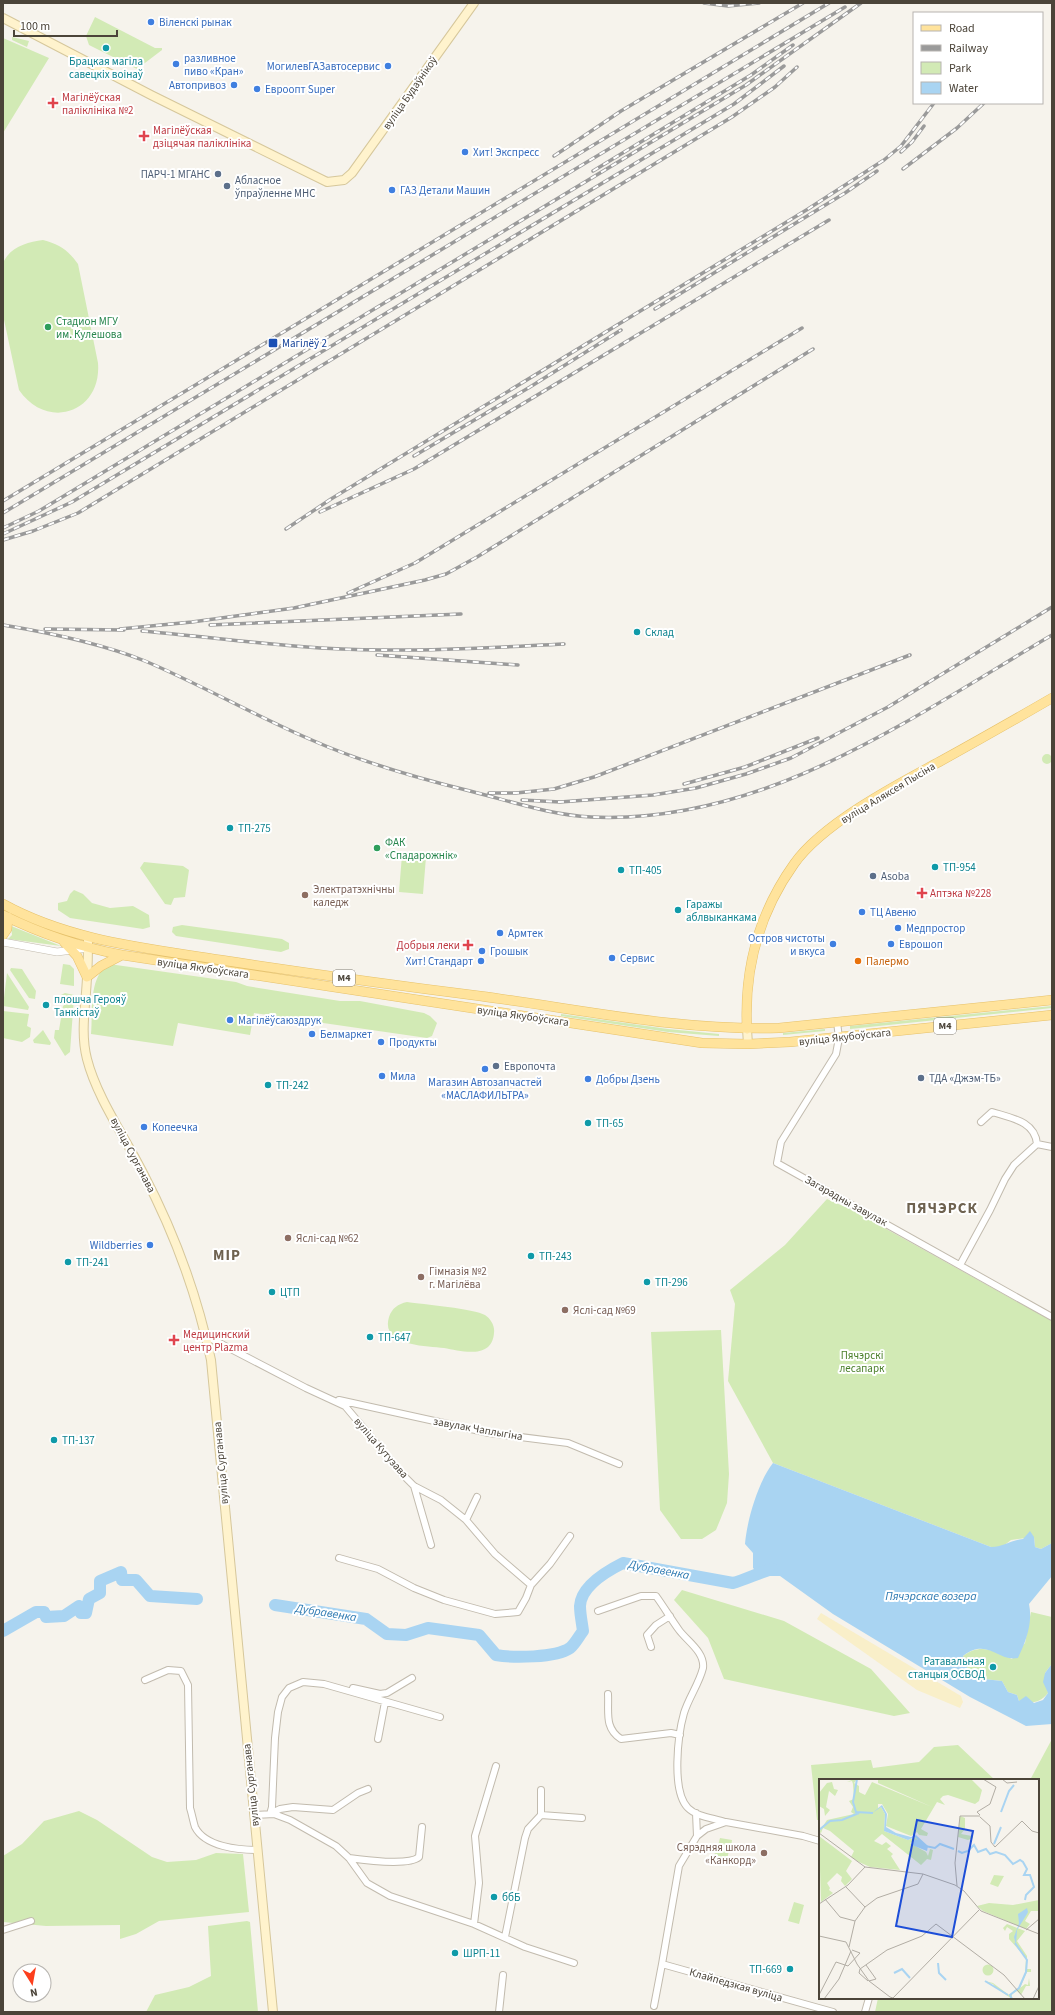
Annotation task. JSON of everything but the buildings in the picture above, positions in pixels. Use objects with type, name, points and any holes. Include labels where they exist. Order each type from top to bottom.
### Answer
[{"type":"main road","name":"вуліца Будаўнікоў","points":[[3,18],[151,95],[327,182],[344,180],[352,173],[474,3]]},
{"type":"main road","name":"вуліца Аляксея Пысіна","points":[[748,1044],[746,998],[757,937],[768,906],[794,863],[814,842],[852,813],[897,785],[1052,698]]},
{"type":"main road","name":"вуліца Якубоўскага","points":[[6,906],[64,930],[88,938],[329,976],[690,1026],[747,1029],[790,1028],[1052,1000]]},
{"type":"main road","name":"вуліца Якубоўскага","points":[[6,916],[62,941],[122,955],[694,1042],[748,1044],[839,1038],[1052,1015]]},
{"type":"main road","points":[[3,935],[7,929],[6,916]]},
{"type":"main road","name":"вуліца Сурганава","points":[[88,938],[88,977],[84,1014],[87,1058],[106,1104],[143,1171],[171,1229],[182,1257],[206,1336],[213,1374],[240,1684],[255,1815],[273,2012]]},
{"type":"main road","points":[[62,941],[73,951],[82,963],[88,977],[101,966],[122,955]]},
{"type":"street","points":[[6,906],[6,916]]},
{"type":"street","points":[[3,942],[57,952],[88,948]]},
{"type":"street","name":"Загарадны завулак","points":[[837,1022],[839,1038],[836,1054],[781,1142],[777,1163],[1052,1317]]},
{"type":"street","points":[[981,1122],[992,1112],[1027,1124],[1036,1135],[1037,1144]]},
{"type":"street","points":[[960,1265],[1005,1179],[1014,1165],[1037,1144]]},
{"type":"street","points":[[1037,1144],[1052,1147]]},
{"type":"street","name":"вуліца Кутузава","points":[[206,1336],[306,1388],[334,1399],[345,1406],[414,1486],[441,1500],[466,1520],[495,1554],[531,1585]]},
{"type":"street","name":"завулак Чаплыгіна","points":[[334,1399],[489,1433],[568,1443],[619,1464]]},
{"type":"street","points":[[414,1486],[431,1545]]},
{"type":"street","points":[[466,1520],[477,1497]]},
{"type":"street","points":[[339,1558],[378,1569],[414,1588],[444,1600],[496,1614],[518,1612],[531,1585],[550,1564],[570,1536]]},
{"type":"street","points":[[598,1611],[650,1595],[656,1596],[680,1631],[698,1651],[704,1662],[701,1675],[685,1712],[678,1748],[680,1797],[688,1808],[696,1813],[726,1822],[803,1836],[819,1841]]},
{"type":"street","points":[[651,1648],[647,1635],[656,1625],[670,1616]]},
{"type":"street","points":[[145,1680],[168,1670],[181,1671],[188,1685],[188,1728],[191,1759],[190,1808],[196,1827],[203,1836],[215,1843],[245,1850],[258,1850]]},
{"type":"street","points":[[346,1689],[354,1688],[380,1694],[387,1693],[412,1678]]},
{"type":"street","name":"вуліца Сурганава","points":[[270,1814],[272,1807],[275,1738],[278,1712],[282,1697],[289,1688],[303,1682],[318,1683],[346,1689],[385,1702],[440,1717]]},
{"type":"street","points":[[608,1694],[609,1726],[611,1731],[621,1739],[671,1733],[680,1735]]},
{"type":"street","points":[[378,1739],[385,1702]]},
{"type":"street","points":[[474,1924],[478,1883],[475,1836],[496,1766]]},
{"type":"street","points":[[270,1814],[280,1809],[293,1807],[333,1810],[358,1793],[368,1789]]},
{"type":"street","points":[[505,1937],[525,1838],[528,1829],[541,1815],[541,1790]]},
{"type":"street","points":[[696,1813],[697,1836]]},
{"type":"street","points":[[255,1815],[270,1814],[290,1820],[336,1846],[349,1858],[367,1883],[390,1896],[474,1924],[526,1947],[574,1963]]},
{"type":"street","points":[[541,1815],[582,1818]]},
{"type":"street","points":[[654,2006],[679,1866],[697,1836],[706,1829],[726,1822]]},
{"type":"street","points":[[349,1858],[393,1861],[416,1860],[419,1857],[422,1827]]},
{"type":"street","points":[[3,1930],[31,1921]]},
{"type":"street","name":"Клайпедзкая вуліца","points":[[662,1964],[833,2012]]},
{"type":"street","points":[[499,2012],[503,1975]]},
{"type":"street","points":[[865,2012],[869,1999]]},
{"type":"green space","points":[[95,17],[155,48],[162,48],[162,50],[137,69],[89,45],[86,36]]},
{"type":"green space","points":[[12,37],[29,41],[27,47],[12,40]]},
{"type":"green space","points":[[3,38],[49,58],[3,133]]},
{"type":"green space","name":"Стадион МГУ им. Кулешова","points":[[43,240],[54,243],[63,248],[78,264],[98,363],[97,380],[91,394],[82,404],[70,411],[57,413],[44,410],[31,403],[19,390],[3,315],[3,263],[10,253],[20,246]]},
{"type":"green space","points":[[1047,754],[1052,759],[1047,764],[1042,759]]},
{"type":"green space","points":[[402,855],[426,857],[423,894],[399,892]]},
{"type":"green space","points":[[144,862],[183,866],[189,870],[185,897],[174,898],[171,905],[165,904],[140,868]]},
{"type":"green space","points":[[74,890],[83,894],[92,903],[110,908],[133,906],[149,915],[150,927],[143,929],[70,918],[58,910],[58,903],[67,901],[70,894]]},
{"type":"green space","points":[[182,925],[282,939],[289,943],[289,949],[281,952],[176,936],[172,932],[173,927]]},
{"type":"green space","points":[[11,926],[61,946],[8,939],[12,935]]},
{"type":"green space","points":[[63,964],[70,965],[74,969],[74,986],[60,984]]},
{"type":"green space","points":[[109,964],[236,982],[247,986],[340,1001],[360,1001],[424,1013],[430,1016],[437,1023],[432,1036],[427,1038],[254,1013],[250,1035],[178,1023],[173,1046],[91,1034],[92,1006],[95,986],[102,970]]},
{"type":"green space","points":[[11,968],[22,969],[36,991],[35,999],[29,998],[10,970]]},
{"type":"green space","points":[[7,973],[29,1007],[28,1010],[3,1006]]},
{"type":"green space","points":[[65,993],[74,995],[64,1003],[60,1003],[61,995]]},
{"type":"green space","points":[[74,997],[70,1052],[65,1056],[54,1038],[55,1030],[59,1030],[63,1006]]},
{"type":"green space","points":[[1052,1006],[1052,1008],[850,1029],[850,1026]]},
{"type":"green space","points":[[3,1011],[29,1014],[27,1026],[31,1028],[30,1037],[22,1042],[3,1038]]},
{"type":"green space","points":[[561,1014],[668,1029],[719,1034],[719,1036],[668,1032],[561,1016]]},
{"type":"green space","points":[[825,1029],[825,1031],[783,1035],[783,1033]]},
{"type":"green space","points":[[43,1030],[51,1043],[50,1045],[34,1043],[33,1040]]},
{"type":"green space","name":"Пячэрскі лесапарк","points":[[827,1199],[852,1210],[1052,1321],[1052,1543],[1041,1549],[1035,1547],[1034,1537],[1011,1540],[1002,1547],[991,1547],[773,1463],[728,1381],[735,1304],[730,1290],[785,1245]]},
{"type":"green space","points":[[407,1302],[460,1309],[485,1315],[491,1321],[494,1328],[492,1342],[488,1347],[475,1352],[406,1343],[391,1334],[388,1327],[389,1317],[392,1311],[401,1304]]},
{"type":"green space","points":[[721,1330],[729,1474],[727,1503],[716,1530],[702,1539],[681,1539],[660,1510],[651,1332]]},
{"type":"green space","points":[[682,1590],[784,1621],[871,1669],[910,1713],[894,1716],[724,1679],[708,1638],[674,1600]]},
{"type":"green space","points":[[1031,1612],[1052,1617],[1051,1665],[1045,1673],[1048,1693],[1045,1697],[1035,1702],[1019,1701],[1017,1695],[1008,1692],[1002,1681],[975,1678],[966,1666],[963,1656],[969,1652],[981,1649],[993,1651],[1012,1659],[1025,1643]]},
{"type":"green space","points":[[1052,1739],[1052,2012],[875,2012],[878,1999],[1039,1999],[1039,1779],[1031,1779]]},
{"type":"green space","points":[[958,1745],[994,1779],[819,1779],[819,1820],[817,1820],[811,1765],[871,1760],[873,1768],[919,1762],[934,1747]]},
{"type":"green space","points":[[79,1811],[97,1820],[152,1857],[167,1862],[196,1860],[216,1853],[243,1854],[249,1912],[159,1921],[136,1934],[120,1939],[120,1925],[46,1926],[3,1922],[3,1856],[22,1844],[44,1821]]},
{"type":"green space","points":[[720,1838],[732,1840],[731,1848],[718,1846]]},
{"type":"green space","points":[[716,1848],[729,1851],[726,1863],[713,1861]]},
{"type":"green space","points":[[794,1902],[804,1905],[799,1924],[788,1921]]},
{"type":"green space","points":[[247,1921],[250,1922],[258,2012],[146,2012],[155,1995],[189,1987],[211,1976],[208,1926]]},
{"type":"sand","points":[[821,1613],[961,1696],[963,1702],[960,1708],[917,1690],[817,1619]]},
{"type":"water","name":"Пячэрскае возера","points":[[773,1463],[991,1547],[1023,1539],[1030,1531],[1034,1537],[1035,1547],[1041,1549],[1052,1543],[1052,1576],[1029,1604],[1029,1625],[1024,1645],[1018,1658],[1004,1657],[986,1649],[972,1651],[963,1656],[966,1666],[975,1678],[1002,1681],[1008,1692],[1017,1695],[1019,1701],[1026,1696],[1034,1703],[1043,1700],[1048,1693],[1043,1682],[1045,1673],[1051,1665],[1052,1650],[1052,1724],[1026,1726],[970,1697],[833,1614],[780,1576],[761,1576],[753,1568],[753,1553],[745,1544],[746,1534],[758,1491]]},
{"type":"waterway","name":"Дубравенка","points":[[275,1605],[366,1619],[387,1634],[406,1635],[428,1628],[479,1635],[496,1655],[512,1657],[534,1656],[555,1654],[572,1646],[583,1631],[580,1606],[581,1599],[585,1592],[596,1580],[623,1563],[733,1583],[772,1569]]},
{"type":"waterway","name":"Дубравенка","points":[[3,1631],[36,1612],[44,1612],[46,1617],[64,1616],[79,1606],[81,1613],[86,1613],[89,1599],[100,1593],[100,1581],[121,1572],[122,1580],[136,1580],[150,1596],[197,1599]]},
{"type":"railway","points":[[704,3],[728,6],[759,3]]},
{"type":"railway","points":[[554,156],[621,111],[803,3]]},
{"type":"railway","points":[[3,501],[829,3]]},
{"type":"railway","points":[[3,528],[39,511],[746,85],[861,3]]},
{"type":"railway","points":[[3,513],[845,7]]},
{"type":"railway","points":[[593,171],[751,75],[793,45]]},
{"type":"railway","points":[[3,534],[72,502],[734,104],[784,66]]},
{"type":"railway","points":[[3,540],[33,531],[78,513],[732,117],[775,87],[797,67]]},
{"type":"railway","points":[[286,529],[331,499],[808,209],[884,160],[901,146],[933,104]]},
{"type":"railway","points":[[903,169],[957,128],[983,104]]},
{"type":"railway","points":[[901,152],[912,142],[924,126]]},
{"type":"railway","points":[[655,309],[845,193],[877,171]]},
{"type":"railway","points":[[320,512],[414,469],[829,220]]},
{"type":"railway","points":[[348,593],[415,563],[802,328]]},
{"type":"railway","points":[[414,456],[530,387],[621,330]]},
{"type":"railway","points":[[120,629],[192,622],[294,608],[425,580],[446,574],[477,557],[813,349]]},
{"type":"railway","points":[[522,800],[560,802],[653,795],[696,788],[746,774],[791,758],[888,707],[1052,607]]},
{"type":"railway","points":[[210,625],[461,614]]},
{"type":"railway","points":[[3,625],[75,639],[111,649],[145,661],[293,732],[371,763],[430,781],[530,807],[560,814],[591,817],[654,815],[716,804],[775,785],[833,760],[890,731],[945,700],[1052,635]]},
{"type":"railway","points":[[45,629],[124,630]]},
{"type":"railway","points":[[142,631],[292,646],[352,649],[450,649],[564,644]]},
{"type":"railway","points":[[377,655],[518,665]]},
{"type":"railway","points":[[489,793],[516,793],[554,789],[594,777],[910,655]]},
{"type":"railway","points":[[684,784],[745,767],[818,738]]},
{"type":"place","name":"Віленскі рынак","points":[[151,22]]},
{"type":"place","name":"Брацкая магіла савецкіх воінаў","points":[[106,48]]},
{"type":"place","name":"разливное пиво «Кран»","points":[[176,64]]},
{"type":"place","name":"МогилевГАЗавтосервис","points":[[388,66]]},
{"type":"place","name":"Автопривоз","points":[[234,85]]},
{"type":"place","name":"Евроопт Super","points":[[257,89]]},
{"type":"place","name":"Магілёўская паліклініка №2","points":[[53,103]]},
{"type":"place","name":"Магілёўская дзіцячая паліклініка","points":[[144,136]]},
{"type":"place","name":"Хит! Экспресс","points":[[465,152]]},
{"type":"place","name":"ПАРЧ-1 МГАНС","points":[[218,174]]},
{"type":"place","name":"Абласное ўпраўленне МНС","points":[[227,186]]},
{"type":"place","name":"ГАЗ Детали Машин","points":[[392,190]]},
{"type":"place","name":"Стадион МГУ им. Кулешова","points":[[48,327]]},
{"type":"place","name":"Магілёў 2","points":[[273,343]]},
{"type":"place","name":"Склад","points":[[637,632]]},
{"type":"place","name":"ТП-275","points":[[230,828]]},
{"type":"place","name":"ФАК «Спадарожнік»","points":[[377,848]]},
{"type":"place","name":"ТП-954","points":[[935,867]]},
{"type":"place","name":"ТП-405","points":[[621,870]]},
{"type":"place","name":"Asoba","points":[[873,876]]},
{"type":"place","name":"Аптэка №228","points":[[922,893]]},
{"type":"place","name":"Электратэхнічны каледж","points":[[305,895]]},
{"type":"place","name":"Гаражы аблвыканкама","points":[[678,910]]},
{"type":"place","name":"ТЦ Авеню","points":[[862,912]]},
{"type":"place","name":"Медпростор","points":[[898,928]]},
{"type":"place","name":"Армтек","points":[[500,933]]},
{"type":"place","name":"Остров чистоты и вкуса","points":[[833,944]]},
{"type":"place","name":"Еврошоп","points":[[891,944]]},
{"type":"place","name":"Добрыя леки","points":[[468,945]]},
{"type":"place","name":"Грошык","points":[[482,951]]},
{"type":"place","name":"Сервис","points":[[612,958]]},
{"type":"place","name":"Хит! Стандарт","points":[[481,961]]},
{"type":"place","name":"Палермо","points":[[858,961]]},
{"type":"place","name":"плошча Герояў Танкістаў","points":[[46,1005]]},
{"type":"place","name":"Магілёўсаюздрук","points":[[230,1020]]},
{"type":"place","name":"Белмаркет","points":[[312,1034]]},
{"type":"place","name":"Продукты","points":[[381,1042]]},
{"type":"place","name":"Европочта","points":[[496,1066]]},
{"type":"place","name":"Магазин Автозапчастей «МАСЛАФИЛЬТРА»","points":[[485,1069]]},
{"type":"place","name":"Мила","points":[[382,1076]]},
{"type":"place","name":"ТДА «Джэм-ТБ»","points":[[921,1078]]},
{"type":"place","name":"Добры Дзень","points":[[588,1079]]},
{"type":"place","name":"ТП-242","points":[[268,1085]]},
{"type":"place","name":"ТП-65","points":[[588,1123]]},
{"type":"place","name":"Копеечка","points":[[144,1127]]},
{"type":"place","name":"Яслі-сад №62","points":[[288,1238]]},
{"type":"place","name":"Wildberries","points":[[150,1245]]},
{"type":"place","name":"ТП-243","points":[[531,1256]]},
{"type":"place","name":"ТП-241","points":[[68,1262]]},
{"type":"place","name":"Гімназія №2 г. Магілёва","points":[[421,1277]]},
{"type":"place","name":"ТП-296","points":[[647,1282]]},
{"type":"place","name":"ЦТП","points":[[272,1292]]},
{"type":"place","name":"Яслі-сад №69","points":[[565,1310]]},
{"type":"place","name":"ТП-647","points":[[370,1337]]},
{"type":"place","name":"Медицинский центр Plazma","points":[[174,1340]]},
{"type":"place","name":"ТП-137","points":[[54,1440]]},
{"type":"place","name":"Ратавальная станцыя ОСВОД","points":[[993,1667]]},
{"type":"place","name":"Сярэдняя школа «Канкорд»","points":[[764,1853]]},
{"type":"place","name":"ббБ","points":[[494,1897]]},
{"type":"place","name":"ШРП-11","points":[[455,1953]]},
{"type":"place","name":"ТП-669","points":[[790,1969]]},
{"type":"district","name":"ПЯЧЭРСК","points":[[942,1208]]},
{"type":"district","name":"МІР","points":[[227,1255]]}]
